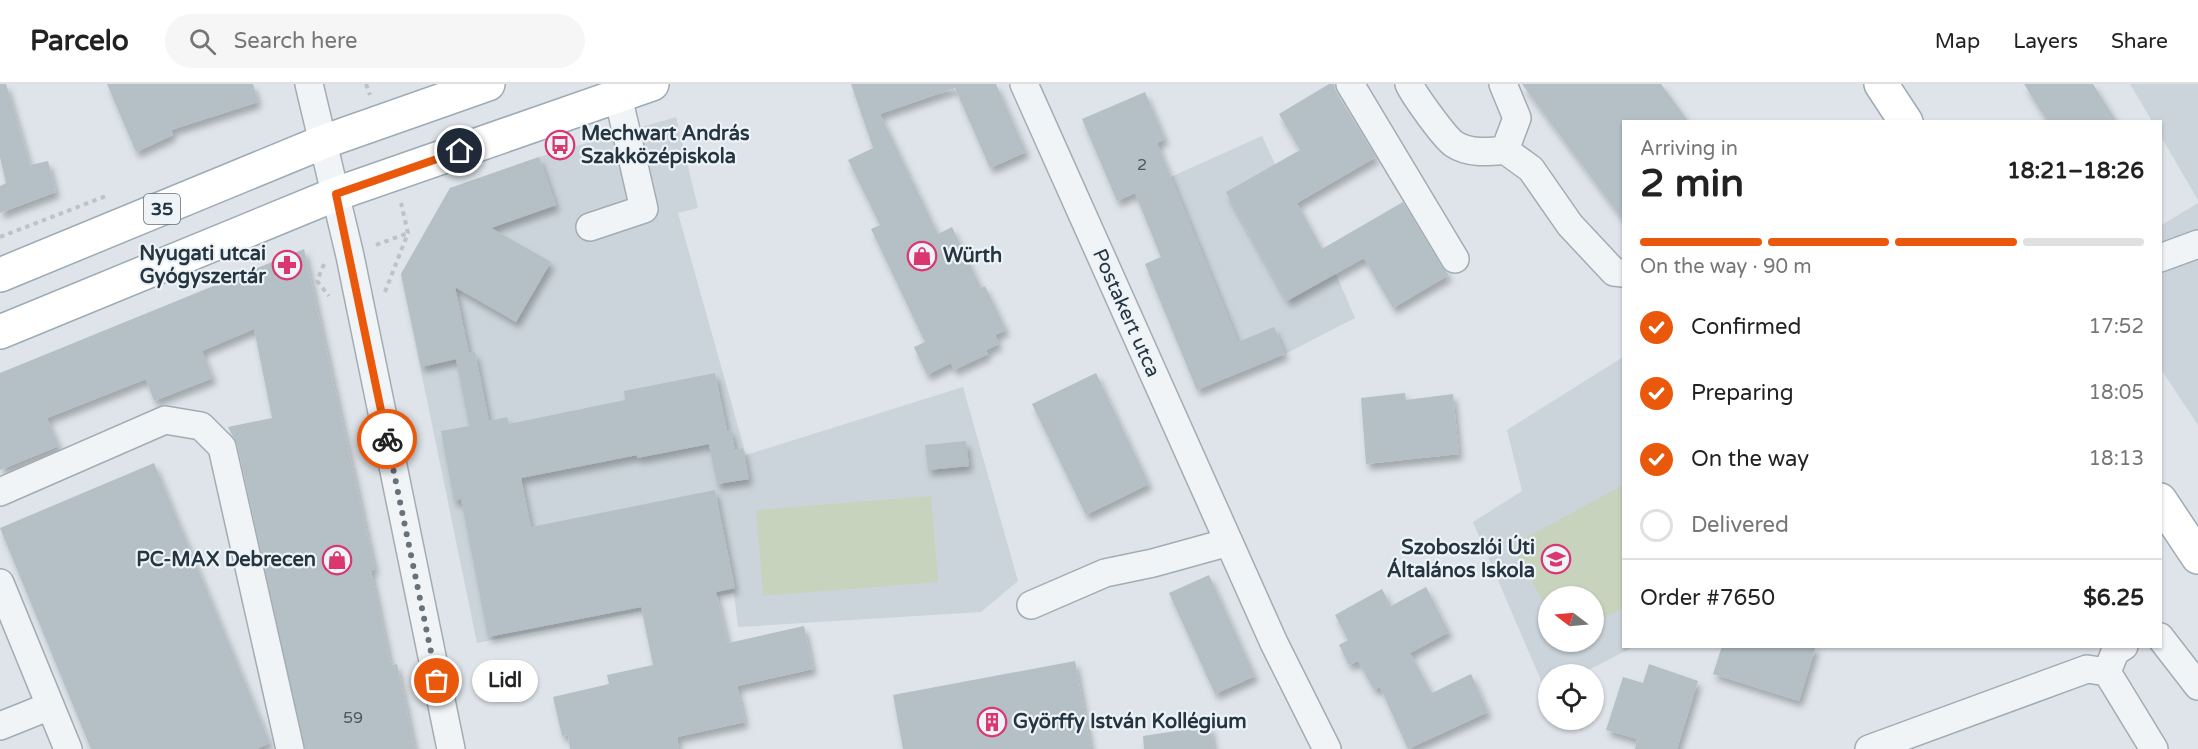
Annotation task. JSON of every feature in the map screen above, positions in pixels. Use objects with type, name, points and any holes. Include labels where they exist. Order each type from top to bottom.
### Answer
[{"type":"main road","name":"35","points":[[0,275],[323,142],[488,84]]},
{"type":"main road","points":[[0,332],[336,194],[652,84]]},
{"type":"main road","points":[[1881,84],[1905,120]]},
{"type":"main road","points":[[2162,503],[2198,557]]},
{"type":"street","points":[[309,84],[336,194],[451,749]]},
{"type":"street","name":"Postakert utca","points":[[1024,84],[1274,642],[1327,749]]},
{"type":"street","points":[[1350,84],[1455,259]]},
{"type":"street","points":[[1409,84],[1414,96],[1454,144],[1482,153],[1505,150],[1531,169],[1570,225],[1614,272],[1622,273]]},
{"type":"street","points":[[1503,84],[1517,118],[1505,150]]},
{"type":"street","points":[[590,227],[644,209],[618,96]]},
{"type":"street","points":[[2162,257],[2198,244]]},
{"type":"street","points":[[0,492],[165,420],[201,426],[222,447],[290,749]]},
{"type":"street","points":[[1030,605],[1105,573],[1153,563],[1229,542]]},
{"type":"street","points":[[0,583],[68,749]]},
{"type":"street","points":[[2162,640],[2198,686]]},
{"type":"street","points":[[2107,672],[2115,652],[2121,648]]},
{"type":"street","points":[[1869,749],[2087,669],[2107,672]]},
{"type":"street","points":[[2107,672],[2154,749]]},
{"type":"street","points":[[0,726],[50,706]]},
{"type":"path","points":[[0,237],[111,194]]},
{"type":"shaded area","points":[[2130,84],[2198,84],[2198,200],[2162,138],[2162,120],[2151,120]]},
{"type":"shaded area","points":[[676,117],[698,208],[678,213],[746,455],[963,387],[1018,581],[981,612],[738,627],[734,593],[477,643],[401,274],[450,188],[539,157]]},
{"type":"shaded area","points":[[1262,136],[1336,274],[1355,318],[1285,354],[1197,390],[1145,264],[1161,257],[1135,193]]},
{"type":"shaded area","points":[[2198,203],[2198,425],[2162,371],[2162,225]]},
{"type":"shaded area","name":"Szoboszlói Úti Általános Iskola","points":[[1622,358],[1622,648],[1631,648],[1600,664],[1538,664],[1538,673],[1473,522],[1522,491],[1507,430]]},
{"type":"green space","points":[[1622,486],[1622,609],[1604,618],[1604,586],[1538,586],[1538,593],[1512,545]]},
{"type":"green space","points":[[931,496],[938,582],[763,596],[756,510]]},
{"type":"building","points":[[0,84],[6,84],[30,165],[48,161],[56,192],[0,213],[0,186],[6,183],[0,157]]},
{"type":"building","points":[[107,84],[253,84],[258,102],[171,130],[173,135],[136,152]]},
{"type":"building","points":[[851,84],[996,84],[1026,152],[990,168],[955,88],[880,114],[938,234],[952,227],[981,288],[985,286],[1006,330],[995,335],[999,344],[986,350],[988,354],[954,370],[951,363],[927,375],[914,347],[925,342],[871,229],[880,225],[848,160],[873,148]]},
{"type":"building","points":[[1329,84],[1334,84],[1336,92],[1376,157],[1297,203],[1322,249],[1403,202],[1449,275],[1393,308],[1364,258],[1287,301],[1226,192],[1300,150],[1279,114]]},
{"type":"building","points":[[1522,84],[1661,84],[1688,120],[1622,120],[1622,219]]},
{"type":"building","points":[[2024,84],[2093,84],[2116,120],[2047,120]]},
{"type":"building","points":[[1145,92],[1165,139],[1157,143],[1238,342],[1274,327],[1285,354],[1197,390],[1145,264],[1161,257],[1135,193],[1117,201],[1082,119]]},
{"type":"building","points":[[539,157],[556,205],[491,228],[551,262],[516,322],[455,287],[469,353],[475,352],[489,421],[507,417],[509,424],[625,400],[624,391],[715,373],[727,430],[731,430],[735,450],[743,448],[749,479],[717,484],[709,444],[637,458],[637,455],[521,478],[531,527],[715,490],[735,588],[716,592],[728,643],[804,626],[813,669],[737,686],[745,722],[677,737],[679,749],[570,749],[568,735],[562,736],[553,697],[609,684],[607,675],[653,665],[641,607],[488,637],[461,499],[454,501],[441,431],[469,426],[456,359],[421,367],[401,274],[450,188]]},
{"type":"building","points":[[304,249],[375,569],[371,571],[391,665],[397,664],[415,749],[305,749],[237,444],[228,427],[272,418],[254,329],[202,351],[213,378],[154,401],[146,379],[47,418],[59,446],[0,470],[0,373]]},
{"type":"building","points":[[1096,373],[1149,484],[1086,515],[1032,404]]},
{"type":"building","points":[[1405,393],[1406,400],[1453,394],[1459,454],[1366,464],[1361,398]]},
{"type":"building","points":[[966,441],[969,466],[928,470],[925,445]]},
{"type":"building","points":[[154,463],[270,743],[256,749],[91,749],[0,528]]},
{"type":"building","points":[[1209,575],[1255,676],[1215,694],[1169,593]]},
{"type":"building","points":[[1426,587],[1449,632],[1410,653],[1432,693],[1471,674],[1488,712],[1408,749],[1380,687],[1374,690],[1358,661],[1349,665],[1339,645],[1348,640],[1335,615],[1382,589],[1391,606]]},
{"type":"building","points":[[1721,648],[1815,648],[1799,701],[1713,674]]},
{"type":"building","name":"Györffy István Kollégium","points":[[1075,661],[1091,749],[903,749],[893,695]]},
{"type":"building","points":[[1649,664],[1698,681],[1677,749],[1635,749],[1637,739],[1606,730],[1623,677],[1643,683]]},
{"type":"building","points":[[1210,726],[1214,749],[1144,749],[1143,736]]},
{"type":"way so far","points":[[387,439],[437,681]]},
{"type":"place","name":"Mechwart András Szakközépiskola","points":[[560,145]]},
{"type":"place","name":"Würth","points":[[922,256]]},
{"type":"place","name":"Nyugati utcai Gyógyszertár","points":[[287,265]]},
{"type":"place","name":"Szoboszlói Úti Általános Iskola","points":[[1556,559]]},
{"type":"place","name":"PC-MAX Debrecen","points":[[337,560]]},
{"type":"place","name":"Lidl","points":[[437,681]]},
{"type":"place","name":"Györffy István Kollégium","points":[[992,722]]},
{"type":"route","points":[[387,439],[336,194],[460,151]]}]
